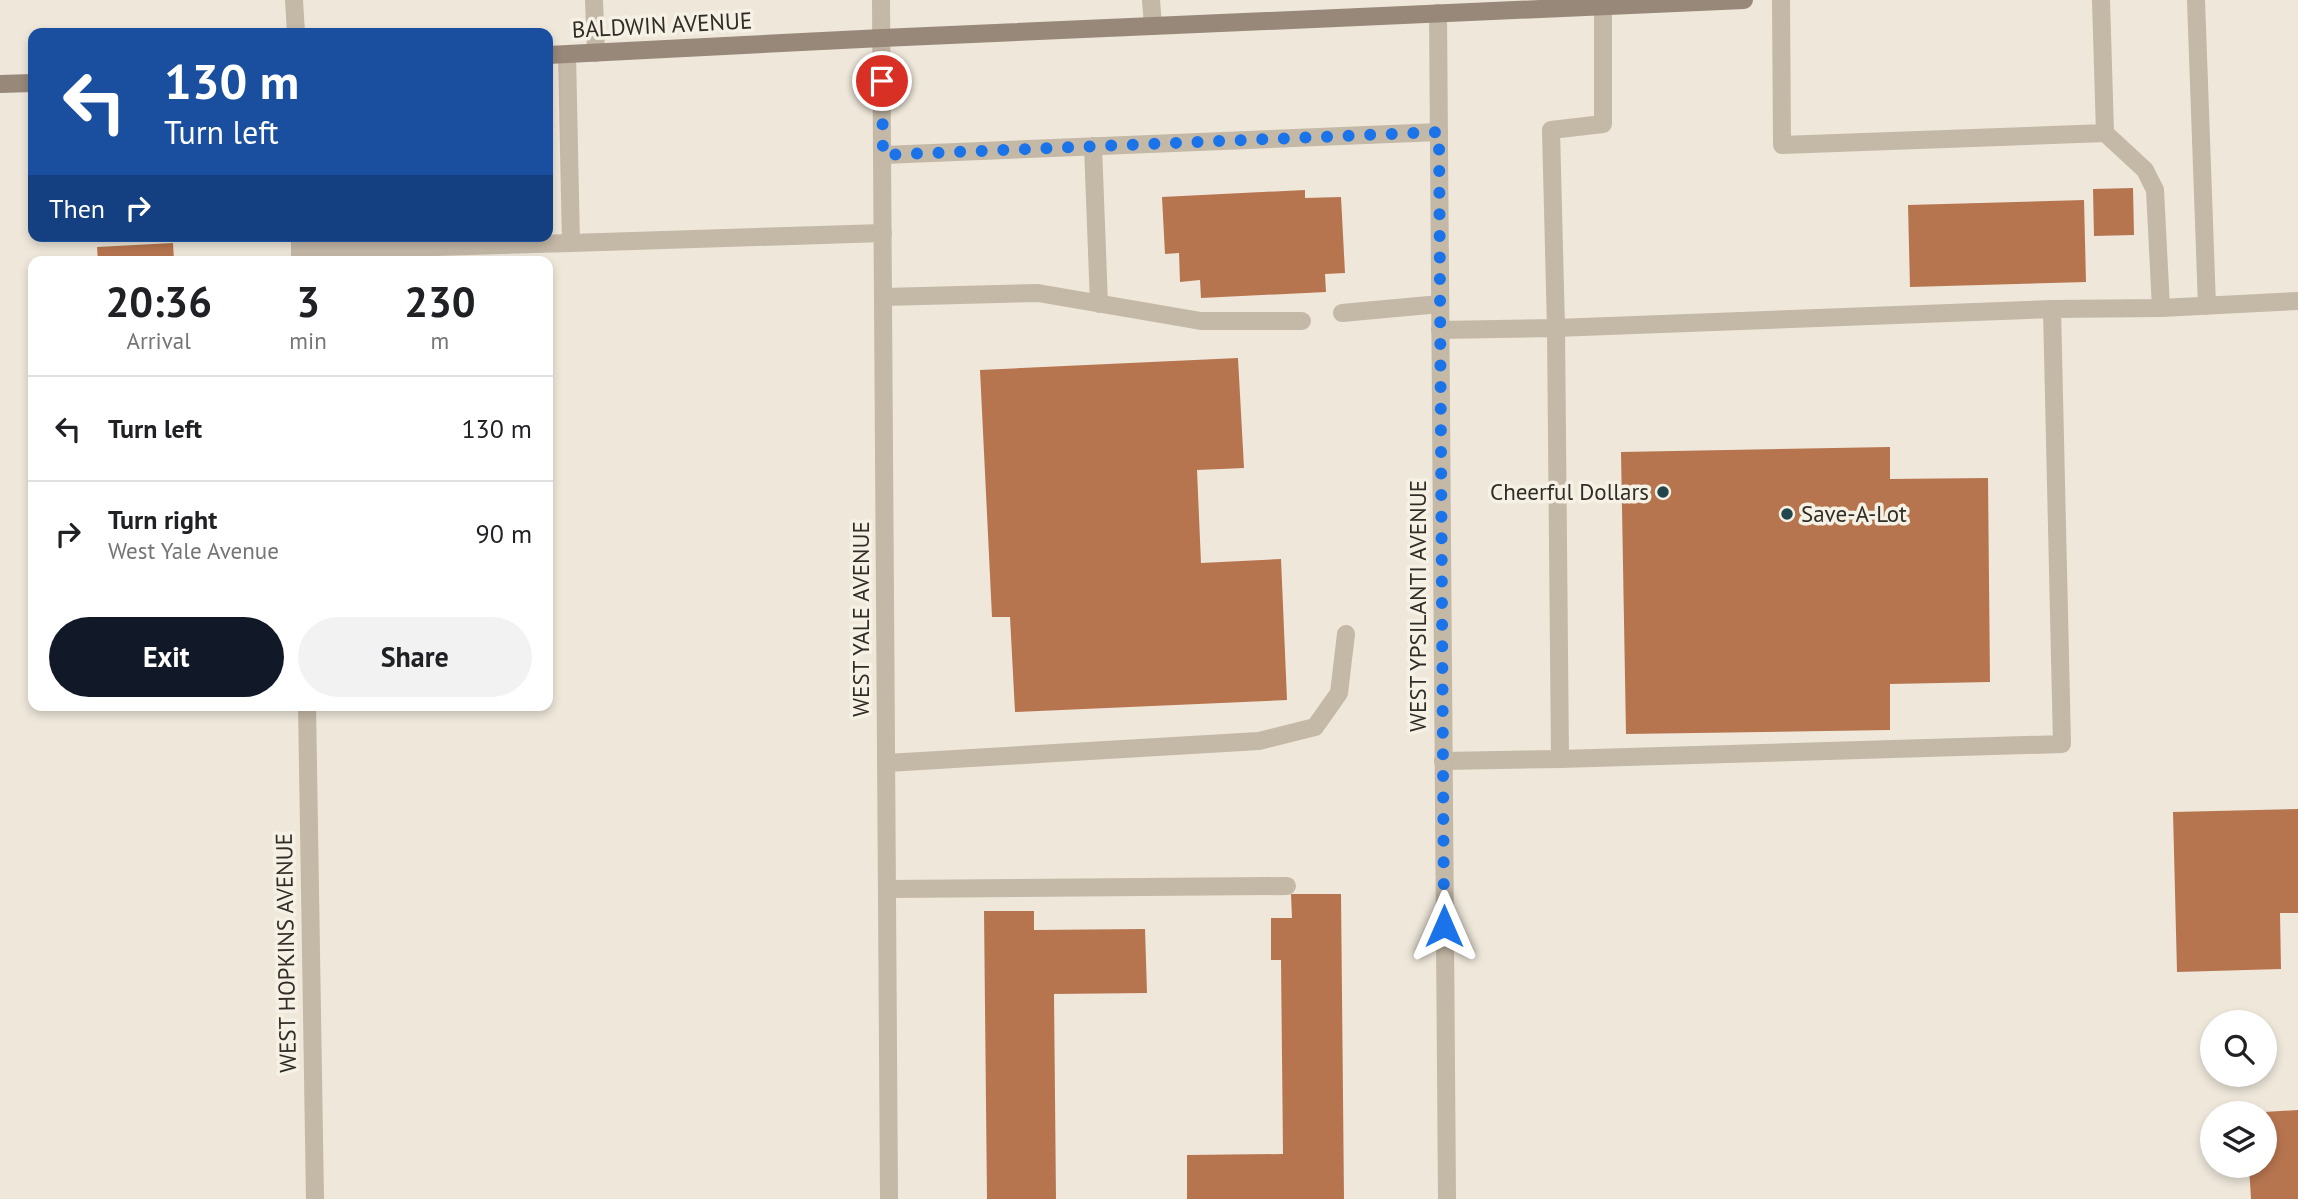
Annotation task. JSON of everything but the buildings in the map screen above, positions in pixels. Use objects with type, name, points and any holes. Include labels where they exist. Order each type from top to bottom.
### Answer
[{"type":"main road","name":"BALDWIN AVENUE","points":[[553,55],[1438,13],[1472,6],[1603,6],[1744,0]]},
{"type":"main road","points":[[0,85],[28,83]]},
{"type":"street","points":[[294,0],[296,28]]},
{"type":"street","points":[[594,0],[596,53]]},
{"type":"street","name":"WEST YALE AVENUE","points":[[881,0],[889,1199]]},
{"type":"street","points":[[1151,0],[1153,26]]},
{"type":"street","points":[[1781,0],[1782,145],[2105,133],[2145,170],[2155,190],[2161,308]]},
{"type":"street","points":[[2101,0],[2105,133]]},
{"type":"street","points":[[2196,0],[2207,306]]},
{"type":"street","points":[[1560,759],[1556,328],[1551,130],[1603,124],[1603,6]]},
{"type":"street","name":"WEST YPSILANTI AVENUE","points":[[1438,13],[1447,1199]]},
{"type":"street","points":[[567,55],[571,243]]},
{"type":"street","points":[[883,155],[1439,132]]},
{"type":"street","points":[[1093,146],[1099,304]]},
{"type":"street","points":[[300,249],[883,233]]},
{"type":"street","points":[[883,297],[1038,293],[1200,321],[1302,321]]},
{"type":"street","points":[[1440,330],[2052,309],[2161,308],[2298,300]]},
{"type":"street","points":[[1342,313],[1440,304]]},
{"type":"street","points":[[1443,761],[2062,744],[2052,309]]},
{"type":"street","points":[[887,763],[1259,741],[1315,727],[1339,693],[1346,634]]},
{"type":"street","name":"WEST HOPKINS AVENUE","points":[[307,711],[315,1199]]},
{"type":"street","points":[[887,889],[1287,886]]},
{"type":"place","name":"Cheerful Dollars","points":[[1663,492]]},
{"type":"place","name":"Save-A-Lot","points":[[1787,514]]},
{"type":"route","points":[[882,81],[883,155],[1439,132],[1444,926]]}]
